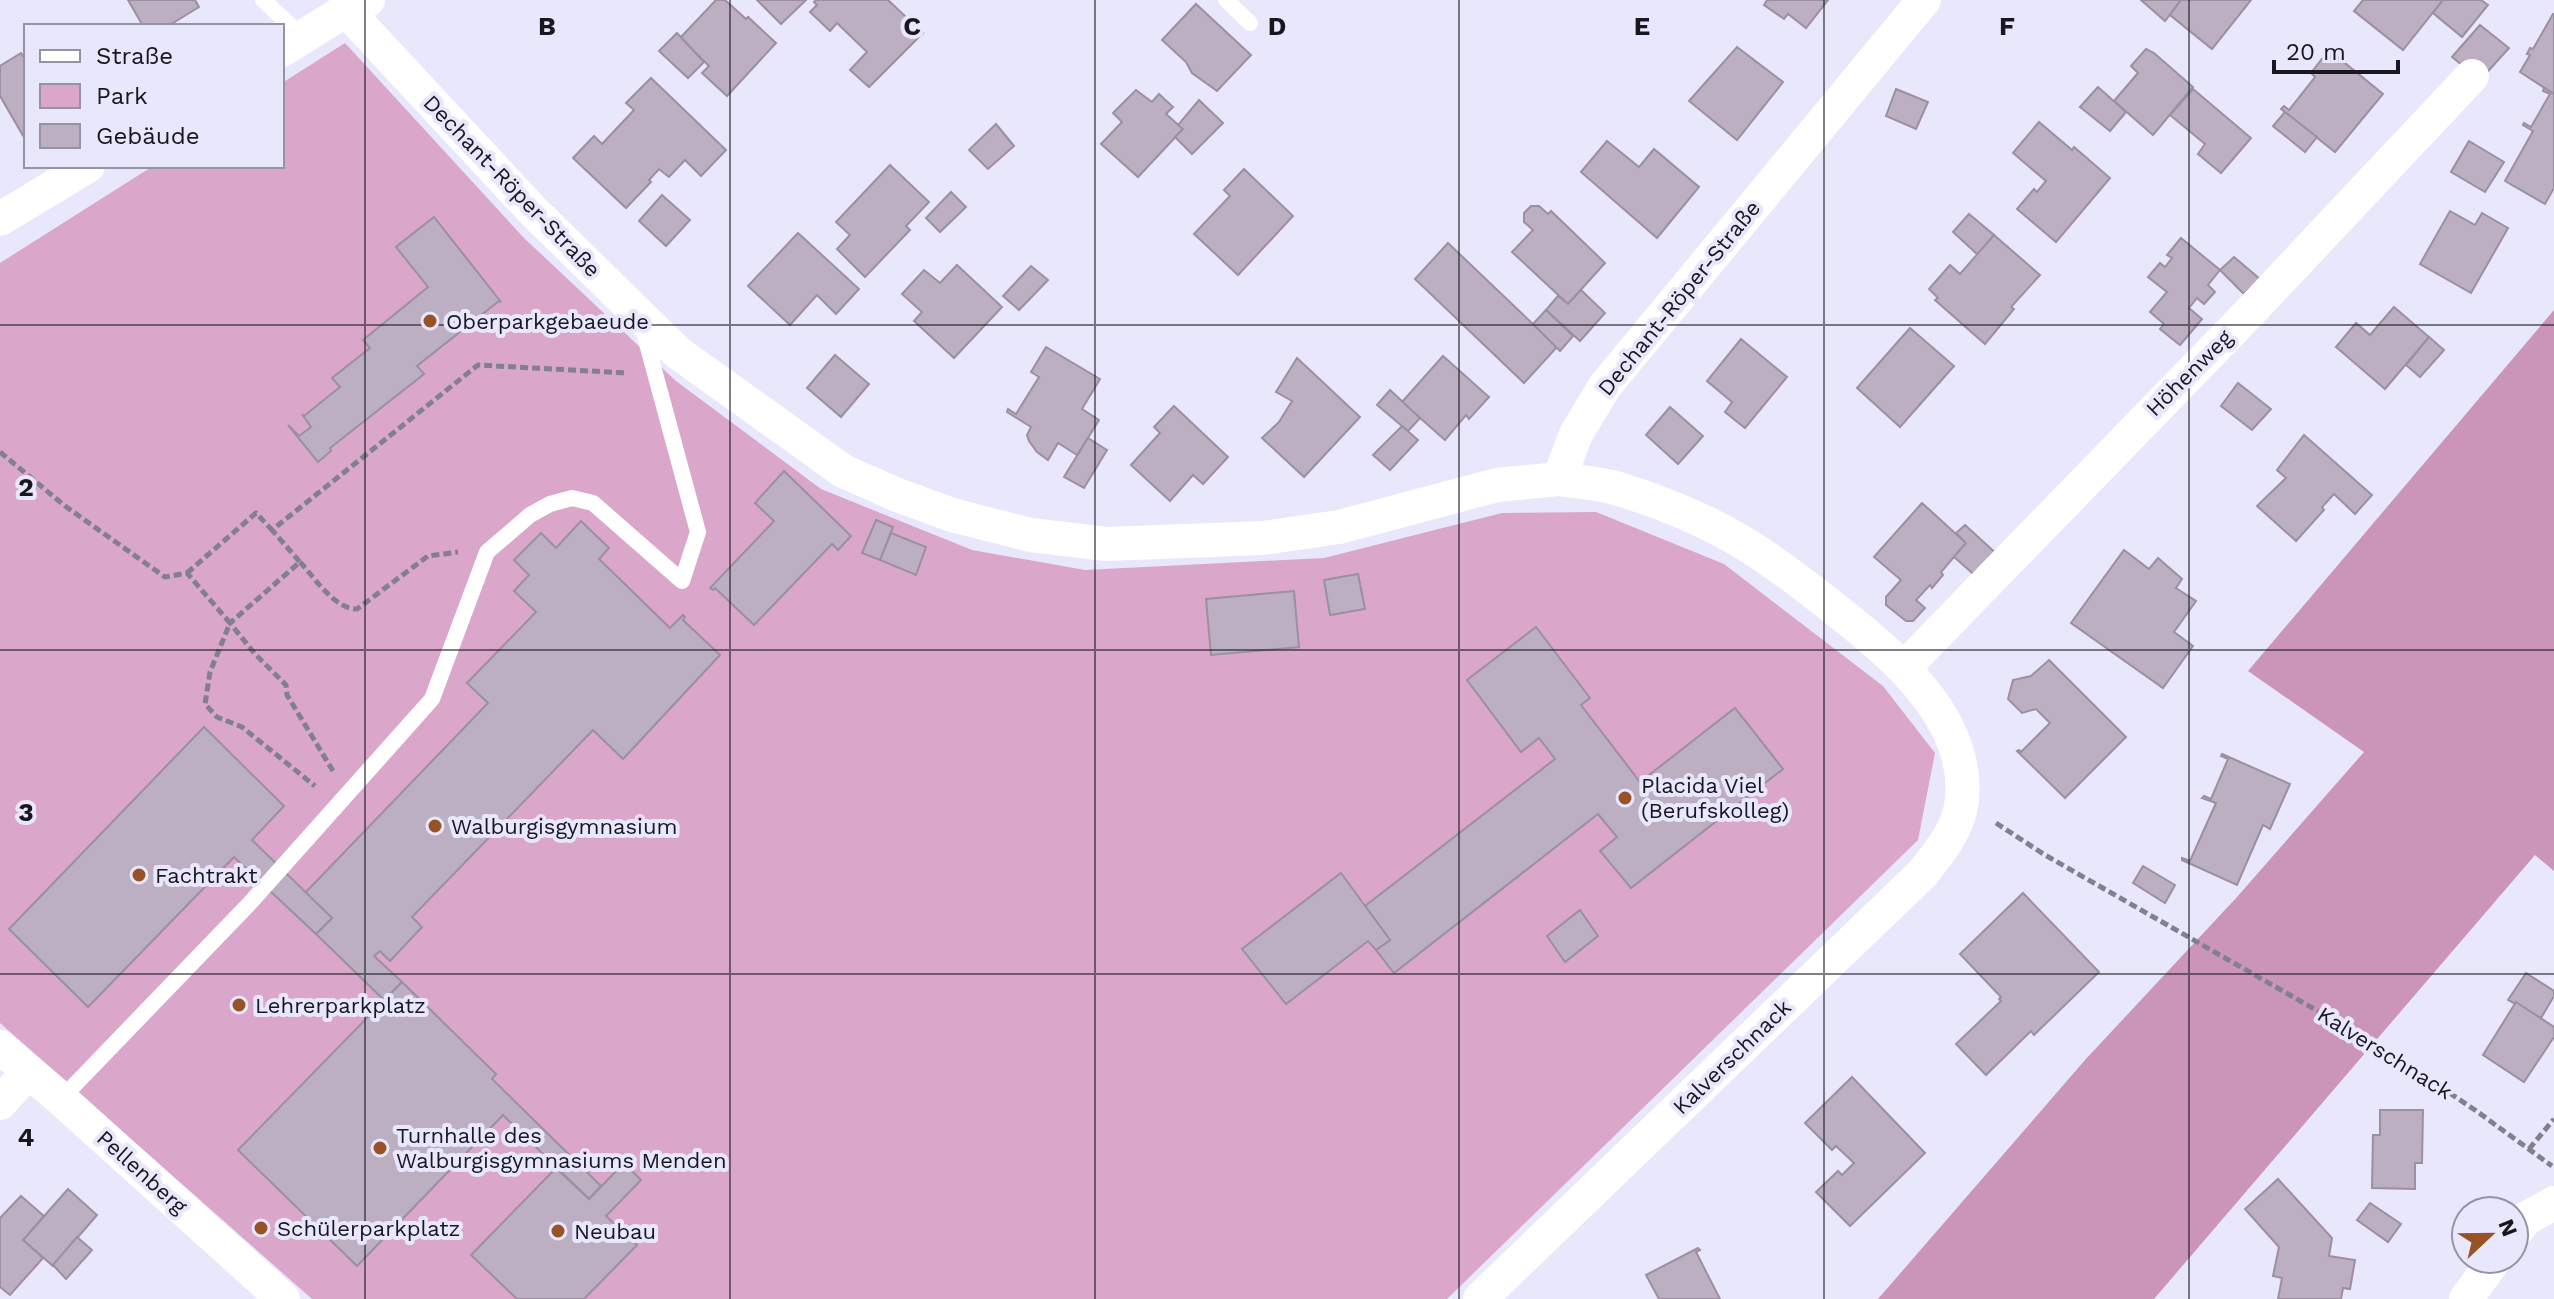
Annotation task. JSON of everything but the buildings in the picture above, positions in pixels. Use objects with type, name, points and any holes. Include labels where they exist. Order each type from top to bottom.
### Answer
[{"type":"street","name":"Dechant-Röper-Straße","points":[[358,5],[533,211],[677,352],[843,471],[952,515],[1031,535],[1106,544],[1263,538],[1339,527],[1497,485],[1559,479],[1576,434],[1605,386],[1924,0]]},
{"type":"street","points":[[292,44],[358,5]]},
{"type":"street","name":"Höhenweg","points":[[1904,668],[2249,313],[2472,76]]},
{"type":"street","points":[[0,219],[85,168]]},
{"type":"street","name":"Kalverschnack","points":[[1480,1299],[1922,874],[1956,824],[1962,800],[1956,751],[1926,695],[1904,668],[1801,581],[1741,542],[1685,514],[1616,488],[1559,479]]},
{"type":"street","name":"Pellenberg","points":[[0,1047],[283,1299]]},
{"type":"street","points":[[0,1103],[28,1072]]},
{"type":"street","points":[[2530,1216],[2554,1203]]},
{"type":"street","points":[[2466,1299],[2483,1275]]},
{"type":"lane","points":[[263,0],[279,24]]},
{"type":"lane","points":[[1226,0],[1250,23]]},
{"type":"lane","points":[[61,1099],[250,903],[432,699],[487,552],[530,515],[550,504],[572,498],[593,503],[682,581],[698,532],[640,317]]},
{"type":"path","points":[[272,530],[478,365],[656,374]]},
{"type":"path","points":[[0,452],[65,506],[165,577],[187,573],[256,513],[338,603],[348,609],[357,609],[428,556]]},
{"type":"path","points":[[300,562],[230,623],[210,672],[205,704],[217,717],[242,727],[342,800]]},
{"type":"path","points":[[187,573],[255,654],[286,685],[287,695],[342,800]]},
{"type":"path","name":"Kalverschnack","points":[[1962,800],[2045,855],[2379,1046],[2554,1167]]},
{"type":"path","points":[[2529,1149],[2554,1119]]},
{"type":"green space","points":[[345,43],[523,237],[676,381],[821,489],[972,550],[1085,570],[1324,558],[1502,513],[1596,512],[1724,564],[1883,686],[1935,753],[1918,840],[1447,1299],[312,1299],[0,1023],[0,263],[150,168],[284,168],[284,82]]},
{"type":"shaded area","points":[[2554,310],[2554,871],[2535,855],[2154,1299],[1878,1299],[2085,1060],[2237,897],[2364,752],[2248,671]]},
{"type":"place","name":"Oberparkgebaeude","points":[[430,321]]},
{"type":"place","name":"Placida Viel (Berufskolleg)","points":[[1625,798]]},
{"type":"place","name":"Walburgisgymnasium","points":[[435,826]]},
{"type":"place","name":"Fachtrakt","points":[[139,875]]},
{"type":"place","name":"Lehrerparkplatz","points":[[239,1005]]},
{"type":"place","name":"Turnhalle des Walburgisgymnasiums Menden","points":[[380,1148]]},
{"type":"place","name":"Schülerparkplatz","points":[[261,1228]]},
{"type":"place","name":"Neubau","points":[[558,1231]]}]
